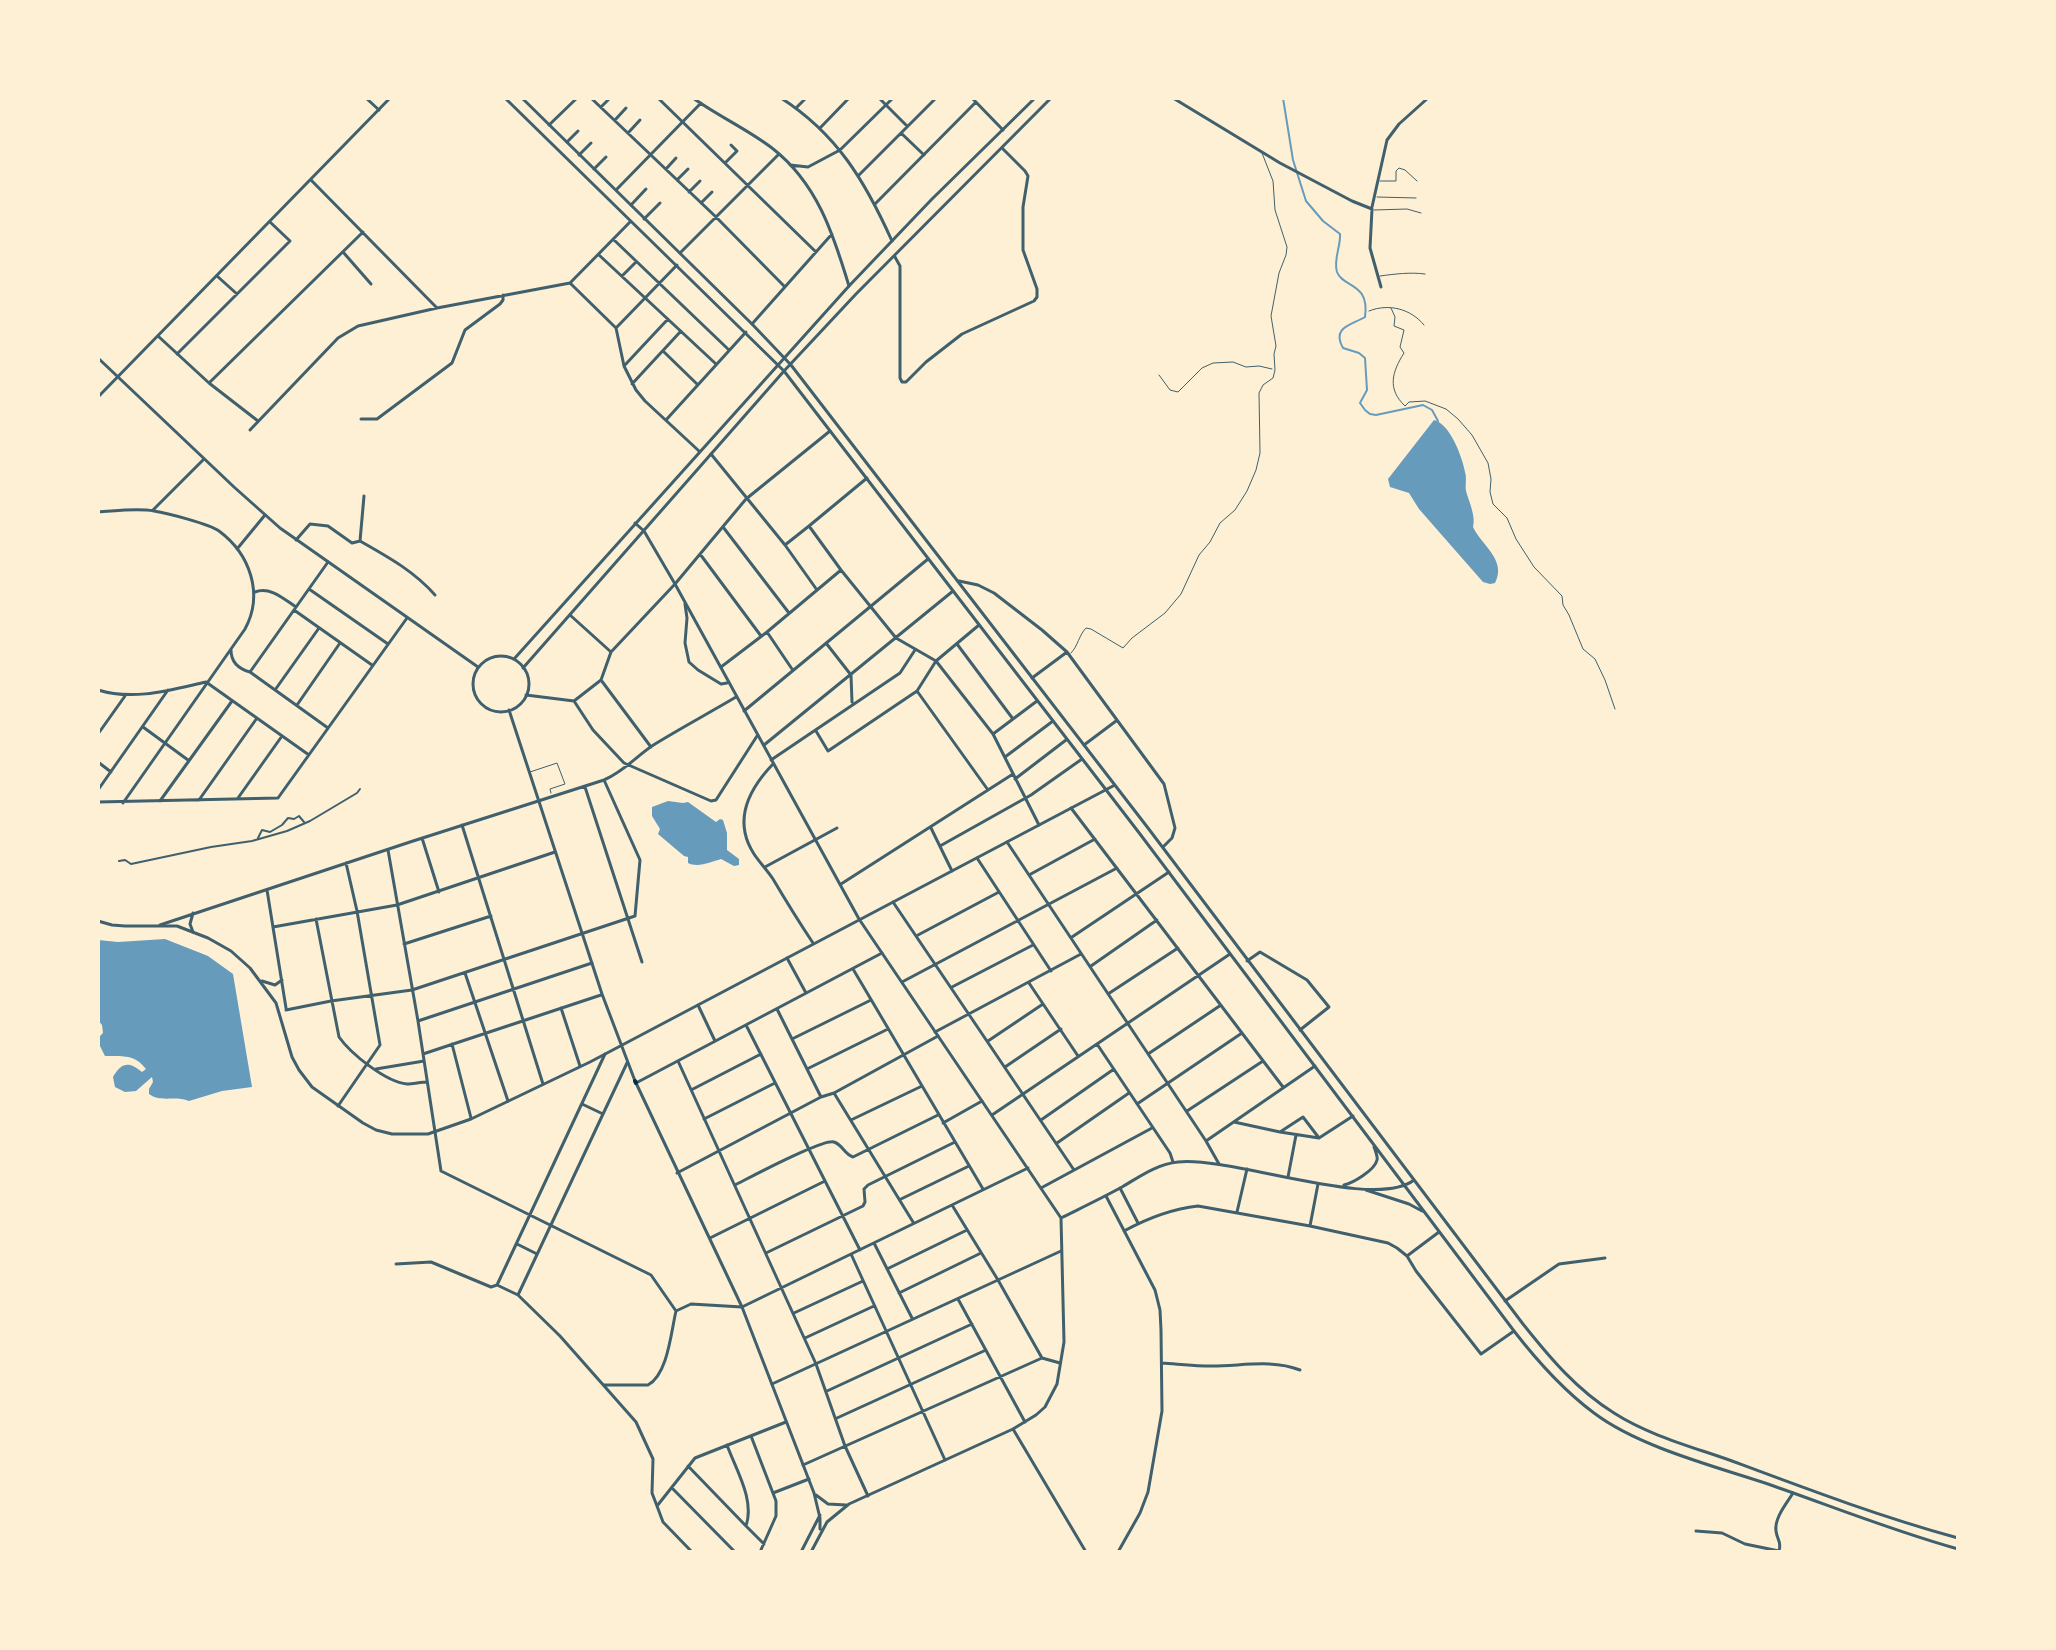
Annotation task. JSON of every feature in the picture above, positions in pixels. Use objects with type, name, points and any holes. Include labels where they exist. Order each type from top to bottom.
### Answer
[{"type":"street","points":[[366,98],[379,110]]},
{"type":"street","points":[[98,397],[390,98]]},
{"type":"street","points":[[505,98],[784,371],[1169,872],[1535,1359],[1563,1388],[1596,1415],[1648,1442],[1892,1529],[1958,1549]]},
{"type":"street","points":[[522,98],[791,365],[1163,847],[1552,1361],[1614,1414],[1640,1428],[1837,1499],[1958,1538]]},
{"type":"street","points":[[541,134],[577,98]]},
{"type":"street","points":[[591,98],[785,287]]},
{"type":"street","points":[[601,107],[610,98]]},
{"type":"street","points":[[658,98],[816,252]]},
{"type":"street","points":[[693,98],[769,145],[790,165],[813,193],[833,233],[849,286]]},
{"type":"street","points":[[781,98],[820,127],[840,150],[859,176],[892,241]]},
{"type":"street","points":[[796,108],[806,98]]},
{"type":"street","points":[[820,127],[849,98]]},
{"type":"street","points":[[879,98],[907,126]]},
{"type":"street","points":[[790,165],[808,167],[840,150],[893,98]]},
{"type":"street","points":[[859,176],[936,98]]},
{"type":"street","points":[[972,98],[1003,130]]},
{"type":"street","points":[[514,659],[783,357],[892,241],[1035,98]]},
{"type":"street","points":[[523,668],[784,371],[893,255],[1051,98]]},
{"type":"street","points":[[1173,98],[1301,175],[1372,209]]},
{"type":"street","points":[[1381,287],[1370,248],[1372,209],[1386,143],[1404,119],[1428,98]]},
{"type":"street","points":[[875,204],[976,102]]},
{"type":"street","points":[[615,190],[701,103]]},
{"type":"street","points":[[615,120],[626,108]]},
{"type":"street","points":[[628,133],[640,120]]},
{"type":"street","points":[[567,142],[578,131]]},
{"type":"street","points":[[901,133],[924,155]]},
{"type":"street","points":[[579,155],[591,143]]},
{"type":"street","points":[[725,163],[737,151],[731,145]]},
{"type":"street","points":[[893,255],[900,266],[902,382],[906,382],[962,334],[1036,300],[1036,286],[1023,250],[1023,207],[1028,176],[1002,148]]},
{"type":"street","points":[[680,254],[779,154]]},
{"type":"street","points":[[594,169],[606,157]]},
{"type":"street","points":[[666,169],[676,158]]},
{"type":"street","points":[[677,180],[688,169]]},
{"type":"street","points":[[311,180],[437,308]]},
{"type":"street","points":[[689,192],[700,181]]},
{"type":"street","points":[[631,205],[646,189]]},
{"type":"street","points":[[701,203],[712,192]]},
{"type":"street","points":[[644,219],[660,203]]},
{"type":"street","points":[[250,430],[348,331],[368,323],[437,308],[570,283],[631,221]]},
{"type":"street","points":[[177,354],[290,241],[270,222]]},
{"type":"street","points":[[209,383],[363,232]]},
{"type":"street","points":[[752,324],[833,233]]},
{"type":"street","points":[[613,239],[729,350]]},
{"type":"street","points":[[343,252],[371,284]]},
{"type":"street","points":[[598,254],[716,364]]},
{"type":"street","points":[[622,276],[636,262]]},
{"type":"street","points":[[616,328],[677,265]]},
{"type":"street","points":[[217,276],[237,294]]},
{"type":"street","points":[[570,283],[616,328],[624,366],[632,384],[645,401],[699,451]]},
{"type":"street","points":[[361,419],[377,419],[452,363],[465,330],[500,304],[503,295]]},
{"type":"street","points":[[624,366],[668,319]]},
{"type":"street","points":[[632,384],[681,331]]},
{"type":"street","points":[[666,420],[746,332]]},
{"type":"street","points":[[158,336],[209,383],[258,421]]},
{"type":"street","points":[[663,351],[698,385]]},
{"type":"street","points":[[98,358],[265,515],[478,667]]},
{"type":"street","points":[[526,695],[574,701],[601,680],[611,652],[675,584],[746,499],[830,430]]},
{"type":"street","points":[[711,454],[785,545],[817,590]]},
{"type":"street","points":[[153,511],[204,459]]},
{"type":"street","points":[[785,545],[867,478]]},
{"type":"street","points":[[360,541],[364,496]]},
{"type":"street","points":[[98,512],[153,511],[215,529],[236,550],[250,571],[255,592],[250,621],[123,803]]},
{"type":"street","points":[[236,550],[265,515]]},
{"type":"street","points":[[635,523],[644,531],[675,584],[859,919],[1061,1218],[1064,1342],[1056,1388],[1041,1411],[1013,1429],[849,1504],[828,1504],[814,1493]]},
{"type":"street","points":[[296,540],[311,524],[328,526],[352,543],[360,541],[412,572],[435,595]]},
{"type":"street","points":[[809,526],[896,638],[936,661],[993,734],[1039,825]]},
{"type":"street","points":[[723,527],[789,613]]},
{"type":"street","points":[[700,554],[761,636]]},
{"type":"street","points":[[744,711],[928,559]]},
{"type":"street","points":[[250,672],[328,562]]},
{"type":"street","points":[[720,668],[841,570]]},
{"type":"street","points":[[957,581],[975,584],[994,593],[1068,654],[1164,784],[1175,828],[1172,838],[1163,847]]},
{"type":"street","points":[[309,589],[388,644]]},
{"type":"street","points":[[255,592],[260,590],[279,595],[372,665]]},
{"type":"street","points":[[763,746],[953,591]]},
{"type":"street","points":[[685,604],[685,643],[689,662],[721,684],[727,683]]},
{"type":"street","points":[[570,615],[611,652]]},
{"type":"street","points":[[98,802],[278,798],[407,618]]},
{"type":"street","points":[[816,731],[828,751],[917,691],[936,661],[979,625]]},
{"type":"street","points":[[275,690],[319,628]]},
{"type":"street","points":[[767,632],[793,670]]},
{"type":"street","points":[[297,706],[340,643]]},
{"type":"street","points":[[826,643],[851,675],[852,704]]},
{"type":"street","points":[[957,644],[1013,719]]},
{"type":"street","points":[[231,650],[234,662],[328,728]]},
{"type":"street","points":[[813,944],[753,852],[746,832],[745,806],[772,762],[900,673],[915,650]]},
{"type":"street","points":[[1032,678],[1068,654]]},
{"type":"street","points":[[494,657],[514,659],[523,668],[528,681],[526,695],[519,705],[509,710],[491,710],[478,700],[473,687],[478,667],[494,657]]},
{"type":"street","points":[[601,680],[651,747]]},
{"type":"street","points":[[98,690],[125,696],[206,682],[309,755]]},
{"type":"street","points":[[98,790],[168,690]]},
{"type":"street","points":[[917,691],[988,790]]},
{"type":"street","points":[[98,734],[125,696]]},
{"type":"street","points":[[160,925],[604,780],[631,764],[651,747],[736,697]]},
{"type":"street","points":[[160,801],[232,701]]},
{"type":"street","points":[[574,701],[602,740],[624,763],[711,801],[716,800],[757,736]]},
{"type":"street","points":[[993,734],[1037,701]]},
{"type":"street","points":[[509,710],[627,1063],[742,1307],[814,1493],[820,1515],[819,1535]]},
{"type":"street","points":[[199,800],[257,718]]},
{"type":"street","points":[[1005,757],[1053,721]]},
{"type":"street","points":[[1084,745],[1116,721]]},
{"type":"street","points":[[143,727],[189,761]]},
{"type":"street","points":[[237,799],[282,736]]},
{"type":"street","points":[[840,884],[1014,776],[1067,739]]},
{"type":"street","points":[[940,846],[1025,797],[1082,759]]},
{"type":"street","points":[[98,762],[111,772]]},
{"type":"street","points":[[280,1012],[331,1001],[412,990],[635,916],[640,860],[604,780]]},
{"type":"street","points":[[98,921],[125,926],[177,926],[231,951],[262,981],[280,1012],[287,1043],[299,1070],[312,1087],[363,1123],[384,1132],[409,1135],[436,1132],[471,1119],[580,1067],[1115,785]]},
{"type":"street","points":[[585,786],[642,962]]},
{"type":"street","points":[[119,861],[125,860],[131,864],[287,831],[360,789]]},
{"type":"street","points":[[1071,808],[1283,1087]]},
{"type":"street","points":[[258,839],[262,830],[270,832],[288,818],[299,816],[305,823]]},
{"type":"street","points":[[462,825],[543,1084]]},
{"type":"street","points":[[765,867],[837,828]]},
{"type":"street","points":[[931,828],[952,871]]},
{"type":"street","points":[[422,838],[439,892]]},
{"type":"street","points":[[1029,875],[1095,839]]},
{"type":"street","points":[[1007,842],[1187,1111],[1219,1164]]},
{"type":"street","points":[[388,850],[441,1171],[651,1275],[676,1311],[663,1367],[655,1381],[648,1385],[604,1385]]},
{"type":"street","points":[[273,927],[397,905],[555,852]]},
{"type":"street","points":[[977,858],[1051,971]]},
{"type":"street","points":[[338,1106],[380,1045],[346,863]]},
{"type":"street","points":[[902,982],[1117,868]]},
{"type":"street","points":[[1071,938],[1169,872]]},
{"type":"street","points":[[267,890],[286,1010]]},
{"type":"street","points":[[916,936],[999,892]]},
{"type":"street","points":[[893,902],[1074,1170]]},
{"type":"street","points":[[193,913],[190,924],[193,932]]},
{"type":"street","points":[[404,944],[491,916]]},
{"type":"street","points":[[316,919],[339,1037],[367,1063],[397,1081],[407,1084],[427,1082]]},
{"type":"street","points":[[1090,967],[1157,920]]},
{"type":"street","points":[[951,987],[1033,945]]},
{"type":"street","points":[[1108,994],[1178,948]]},
{"type":"street","points":[[1247,961],[1260,952],[1307,980],[1329,1007],[1300,1030]]},
{"type":"street","points":[[635,1082],[882,953]]},
{"type":"street","points":[[677,1173],[834,1093],[904,1055],[969,1014],[1081,954]]},
{"type":"street","points":[[992,1115],[1230,954]]},
{"type":"street","points":[[787,958],[806,993]]},
{"type":"street","points":[[418,1021],[592,963]]},
{"type":"street","points":[[853,969],[983,1190]]},
{"type":"street","points":[[465,973],[508,1101]]},
{"type":"street","points":[[262,981],[275,985],[282,980]]},
{"type":"street","points":[[1029,983],[1079,1057]]},
{"type":"street","points":[[423,1054],[602,994]]},
{"type":"street","points":[[792,1039],[871,1000]]},
{"type":"street","points":[[988,1041],[1043,1004]]},
{"type":"street","points":[[698,1005],[715,1041]]},
{"type":"street","points":[[1148,1054],[1221,1005]]},
{"type":"street","points":[[561,1008],[580,1067]]},
{"type":"street","points":[[777,1009],[821,1097]]},
{"type":"street","points":[[746,1025],[860,1250]]},
{"type":"street","points":[[807,1069],[888,1029]]},
{"type":"street","points":[[1005,1067],[1061,1029]]},
{"type":"street","points":[[1137,1104],[1242,1033]]},
{"type":"street","points":[[452,1044],[471,1119]]},
{"type":"street","points":[[1097,1044],[1173,1162]]},
{"type":"street","points":[[497,1285],[605,1054]]},
{"type":"street","points":[[691,1089],[761,1054]]},
{"type":"street","points":[[376,1069],[424,1061]]},
{"type":"street","points":[[678,1061],[816,1364],[845,1446],[868,1496]]},
{"type":"street","points":[[1187,1111],[1263,1061]]},
{"type":"street","points":[[518,1295],[627,1063]]},
{"type":"street","points":[[1206,1141],[1315,1066]]},
{"type":"street","points":[[1041,1120],[1114,1069]]},
{"type":"street","points":[[704,1119],[775,1083]]},
{"type":"street","points":[[851,1120],[922,1086]]},
{"type":"street","points":[[834,1093],[914,1223]]},
{"type":"street","points":[[1057,1144],[1129,1093]]},
{"type":"street","points":[[943,1123],[982,1101]]},
{"type":"street","points":[[582,1104],[603,1114]]},
{"type":"street","points":[[735,1185],[831,1141],[853,1157],[939,1115]]},
{"type":"street","points":[[1234,1122],[1319,1138],[1353,1116]]},
{"type":"street","points":[[1280,1132],[1303,1117],[1319,1138]]},
{"type":"street","points":[[1041,1188],[1152,1128]]},
{"type":"street","points":[[1288,1177],[1296,1135]]},
{"type":"street","points":[[766,1253],[863,1206],[866,1186],[955,1142]]},
{"type":"street","points":[[1340,1186],[1355,1181],[1376,1164],[1373,1143]]},
{"type":"street","points":[[1061,1218],[1173,1162],[1219,1164],[1318,1184],[1363,1189],[1406,1187],[1414,1180]]},
{"type":"street","points":[[900,1200],[969,1166]]},
{"type":"street","points":[[676,1311],[691,1304],[742,1307],[1028,1168]]},
{"type":"street","points":[[1237,1212],[1247,1169]]},
{"type":"street","points":[[709,1239],[825,1181]]},
{"type":"street","points":[[1310,1226],[1318,1184]]},
{"type":"street","points":[[1120,1188],[1138,1223]]},
{"type":"street","points":[[1363,1189],[1417,1208],[1434,1224]]},
{"type":"street","points":[[1106,1196],[1155,1290],[1161,1320],[1162,1411],[1148,1492],[1118,1552]]},
{"type":"street","points":[[952,1205],[1042,1358]]},
{"type":"street","points":[[1124,1231],[1179,1208],[1198,1206],[1388,1243],[1407,1256],[1481,1354],[1523,1324]]},
{"type":"street","points":[[887,1269],[967,1230]]},
{"type":"street","points":[[1407,1256],[1439,1231]]},
{"type":"street","points":[[874,1243],[913,1319]]},
{"type":"street","points":[[517,1244],[537,1254]]},
{"type":"street","points":[[772,1384],[1061,1251]]},
{"type":"street","points":[[899,1293],[981,1253]]},
{"type":"street","points":[[851,1254],[945,1460]]},
{"type":"street","points":[[1505,1301],[1559,1264],[1605,1258]]},
{"type":"street","points":[[396,1264],[431,1262],[518,1295],[560,1336],[636,1422],[653,1459],[652,1493],[663,1522],[692,1552]]},
{"type":"street","points":[[794,1314],[863,1281]]},
{"type":"street","points":[[958,1298],[1025,1422]]},
{"type":"street","points":[[805,1339],[874,1306]]},
{"type":"street","points":[[826,1391],[972,1324]]},
{"type":"street","points":[[835,1419],[986,1350]]},
{"type":"street","points":[[803,1465],[1042,1358],[1061,1363]]},
{"type":"street","points":[[1162,1363],[1211,1366],[1253,1363],[1300,1370]]},
{"type":"street","points":[[657,1506],[695,1458],[786,1422]]},
{"type":"street","points":[[1013,1429],[1086,1552]]},
{"type":"street","points":[[751,1436],[776,1501],[776,1516],[760,1552]]},
{"type":"street","points":[[727,1445],[749,1504],[746,1526]]},
{"type":"street","points":[[688,1466],[764,1544]]},
{"type":"street","points":[[773,1493],[809,1479]]},
{"type":"street","points":[[672,1488],[735,1552]]},
{"type":"street","points":[[1696,1531],[1722,1533],[1745,1544],[1779,1551],[1781,1545],[1775,1527],[1793,1493]]},
{"type":"street","points":[[811,1552],[830,1519],[849,1504]]},
{"type":"street","points":[[801,1552],[820,1515]]},
{"type":"lane","points":[[1068,654],[1077,647],[1087,628],[1123,648],[1165,613],[1181,594],[1201,552],[1220,523],[1243,499],[1256,470],[1260,448],[1259,393],[1263,385],[1273,378],[1275,370],[1276,346],[1271,316],[1287,247],[1275,210],[1273,181],[1262,152]]},
{"type":"lane","points":[[1378,181],[1396,181],[1399,168],[1417,181]]},
{"type":"lane","points":[[1375,196],[1416,198]]},
{"type":"lane","points":[[1372,209],[1407,209],[1421,213]]},
{"type":"lane","points":[[1378,277],[1398,273],[1425,274]]},
{"type":"lane","points":[[1369,311],[1391,308],[1414,315],[1424,325]]},
{"type":"lane","points":[[1391,308],[1395,317],[1394,326],[1404,330],[1400,347],[1404,355],[1393,371],[1396,395],[1405,406],[1409,402],[1425,401],[1446,409],[1472,435],[1488,463],[1493,504],[1507,518],[1534,567],[1562,596],[1562,603],[1583,649],[1595,659],[1615,709]]},
{"type":"lane","points":[[1159,375],[1164,384],[1175,392],[1181,391],[1202,368],[1213,363],[1233,362],[1246,367],[1275,370]]},
{"type":"lane","points":[[530,772],[557,763],[565,784],[550,789],[552,796]]},
{"type":"water","points":[[1434,420],[1450,434],[1461,458],[1473,527],[1498,567],[1495,583],[1483,582],[1419,509],[1409,493],[1390,487],[1388,479]]},
{"type":"water","points":[[668,801],[688,802],[716,822],[723,820],[727,850],[739,859],[739,865],[734,866],[721,859],[700,865],[688,863],[688,857],[658,834],[660,829],[652,816],[652,807]]},
{"type":"water","points":[[165,939],[208,956],[233,974],[252,1087],[222,1091],[189,1101],[149,1094],[152,1077],[136,1091],[125,1092],[115,1087],[113,1077],[123,1066],[134,1066],[142,1072],[146,1069],[133,1058],[105,1056],[98,1042],[103,1033],[98,1020],[98,940]]},
{"type":"waterway","points":[[1283,98],[1293,160],[1306,201],[1323,221],[1340,234],[1337,272],[1364,297],[1365,317],[1345,328],[1340,335],[1343,348],[1365,358],[1367,390],[1360,403],[1370,414],[1376,415],[1423,405],[1432,410],[1438,421]]}]
